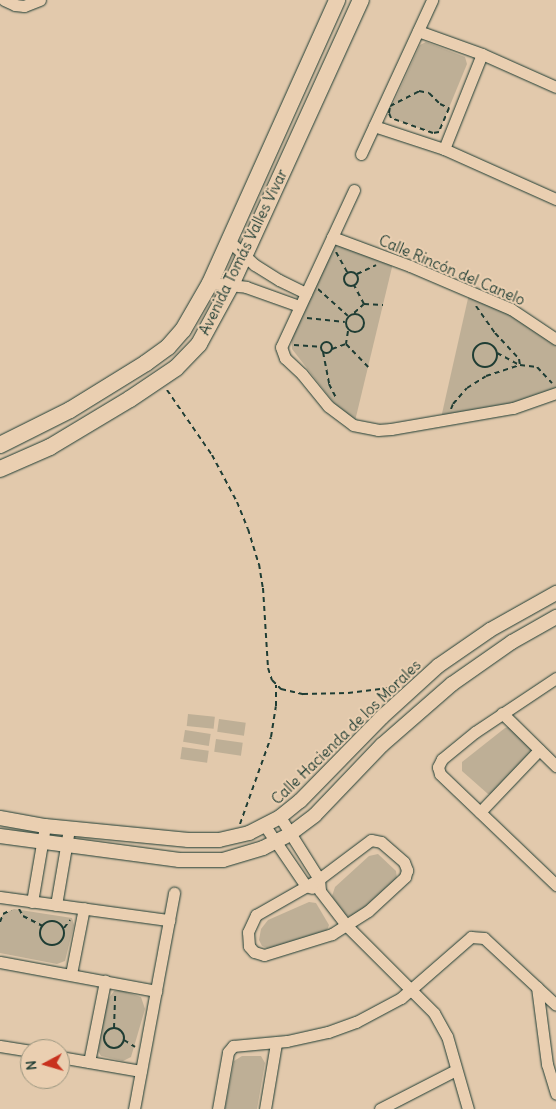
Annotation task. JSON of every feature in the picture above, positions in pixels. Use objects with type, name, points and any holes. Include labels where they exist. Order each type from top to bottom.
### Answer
[{"type":"main road","name":"Avenida Tomás Valles Vivar","points":[[0,445],[70,410],[157,356],[184,330],[210,283],[337,0]]},
{"type":"main road","name":"Avenida Tomás Valles Vivar","points":[[0,469],[70,436],[160,380],[182,362],[199,344],[208,330],[244,256],[361,0]]},
{"type":"street","points":[[4,0],[15,5],[24,6],[40,0]]},
{"type":"street","points":[[361,154],[432,0]]},
{"type":"street","points":[[418,31],[482,54],[556,86]]},
{"type":"street","points":[[444,149],[482,54]]},
{"type":"street","points":[[374,126],[444,149],[556,199]]},
{"type":"street","points":[[354,190],[299,312],[282,342],[328,406],[348,422],[366,428],[400,428],[495,412],[526,405],[556,393]]},
{"type":"street","points":[[229,241],[244,256],[267,273],[309,288]]},
{"type":"street","name":"Calle Rincón del Canelo","points":[[332,241],[410,266],[511,309],[556,339]]},
{"type":"street","points":[[261,290],[267,273]]},
{"type":"street","points":[[210,283],[261,290],[299,312]]},
{"type":"street","name":"Calle Hacienda de los Morales","points":[[0,818],[69,829],[188,840],[233,838],[265,826],[280,817],[310,792],[382,717],[438,666],[490,630],[556,593]]},
{"type":"street","points":[[0,836],[195,861],[238,856],[276,842],[315,815],[397,731],[452,684],[512,642],[556,617]]},
{"type":"street","points":[[556,678],[502,713],[442,760],[438,767],[440,774],[556,885]]},
{"type":"street","points":[[502,713],[556,766]]},
{"type":"street","points":[[382,717],[397,731]]},
{"type":"street","points":[[480,812],[539,750]]},
{"type":"street","points":[[280,817],[319,879],[320,891]]},
{"type":"street","points":[[30,906],[45,826]]},
{"type":"street","points":[[265,826],[306,886],[320,891],[347,926],[429,1007],[441,1024],[449,1044],[468,1109]]},
{"type":"street","points":[[56,905],[69,829]]},
{"type":"street","points":[[374,839],[381,842],[406,866],[405,877],[368,911],[347,926],[294,947],[264,955],[254,952],[247,936],[251,922],[262,911],[319,879],[374,839]]},
{"type":"street","points":[[134,1109],[174,893]]},
{"type":"street","points":[[0,898],[30,906],[56,905],[169,920]]},
{"type":"street","points":[[71,974],[84,908]]},
{"type":"street","points":[[218,1109],[230,1048],[236,1044],[276,1043],[328,1032],[356,1022],[387,1006],[411,990],[467,939],[475,936],[484,938],[556,1005]]},
{"type":"street","points":[[0,962],[156,991]]},
{"type":"street","points":[[89,1062],[105,981]]},
{"type":"street","points":[[537,987],[547,1064],[556,1094]]},
{"type":"street","points":[[265,1109],[276,1043]]},
{"type":"street","points":[[0,1046],[20,1049]]},
{"type":"street","points":[[70,1059],[141,1071]]},
{"type":"street","points":[[380,1109],[456,1070]]},
{"type":"path","points":[[390,106],[419,91],[429,94],[440,104],[449,108],[439,132],[433,133],[391,118],[388,113],[390,106],[395,97]]},
{"type":"path","points":[[332,241],[347,272],[344,281],[347,285],[354,285]]},
{"type":"path","points":[[347,272],[356,274],[382,263]]},
{"type":"path","points":[[354,285],[358,279],[356,274]]},
{"type":"path","points":[[354,285],[364,304]]},
{"type":"path","points":[[309,288],[348,317]]},
{"type":"path","points":[[474,303],[494,333],[520,359],[520,365]]},
{"type":"path","points":[[345,322],[348,317],[364,304],[383,305]]},
{"type":"path","points":[[299,312],[345,322]]},
{"type":"path","points":[[348,330],[357,333],[364,327],[362,318],[354,314]]},
{"type":"path","points":[[345,322],[348,330],[346,344]]},
{"type":"path","points":[[292,340],[292,345]]},
{"type":"path","points":[[320,347],[323,342],[328,341],[332,345],[332,349]]},
{"type":"path","points":[[497,353],[495,361],[486,366],[478,364],[474,358],[476,347],[483,343],[494,347],[497,353],[520,365],[537,368],[556,386]]},
{"type":"path","points":[[324,352],[327,353],[346,344]]},
{"type":"path","points":[[346,344],[368,367]]},
{"type":"path","points":[[286,350],[292,345],[320,347],[324,352],[329,384],[338,401]]},
{"type":"path","points":[[450,413],[453,404],[467,388],[486,376],[520,365]]},
{"type":"path","points":[[160,380],[212,455],[230,486],[248,529],[261,572],[269,674],[276,685],[294,693],[328,694],[366,692],[419,683]]},
{"type":"path","name":"Calle Hacienda de los Morales","points":[[233,838],[247,807],[271,737],[276,706],[276,685]]},
{"type":"path","points":[[0,922],[3,914],[30,906]]},
{"type":"path","points":[[19,910],[23,916],[43,926]]},
{"type":"path","points":[[67,916],[72,918]]},
{"type":"path","points":[[64,928],[54,921],[43,926],[40,933],[43,941],[53,946],[63,940],[64,928],[72,918]]},
{"type":"path","points":[[72,918],[74,925]]},
{"type":"path","points":[[111,994],[114,991],[120,990]]},
{"type":"path","points":[[114,991],[114,1028]]},
{"type":"path","points":[[100,1036],[102,1027]]},
{"type":"path","points":[[108,1046],[105,1035],[108,1030],[114,1028],[122,1032],[124,1040],[135,1046],[134,1050]]},
{"type":"path","points":[[108,1046],[118,1048],[124,1040]]},
{"type":"path","points":[[102,1052],[108,1046]]},
{"type":"shaded area","points":[[426,42],[465,57],[467,64],[439,132],[433,133],[391,118],[389,113],[420,45]]},
{"type":"shaded area","points":[[343,245],[393,263],[355,421],[341,412],[292,349],[291,334],[333,246]]},
{"type":"shaded area","points":[[469,294],[503,305],[556,345],[556,390],[538,398],[441,418]]},
{"type":"shaded area","points":[[188,714],[215,717],[214,729],[187,726]]},
{"type":"shaded area","points":[[219,719],[246,723],[244,736],[217,732]]},
{"type":"shaded area","points":[[512,726],[533,745],[533,753],[496,793],[488,794],[462,771],[462,762],[505,728]]},
{"type":"shaded area","points":[[185,730],[211,734],[209,746],[183,742]]},
{"type":"shaded area","points":[[216,739],[243,743],[241,756],[214,752]]},
{"type":"shaded area","points":[[182,747],[209,751],[207,763],[180,759]]},
{"type":"shaded area","points":[[378,854],[396,871],[397,879],[354,917],[345,915],[332,896],[335,887],[369,856]]},
{"type":"shaded area","points":[[309,902],[316,903],[329,925],[326,933],[269,949],[262,946],[259,940],[261,929],[268,920]]},
{"type":"shaded area","points":[[14,909],[72,918],[74,925],[65,961],[57,964],[0,953],[0,920],[3,914]]},
{"type":"shaded area","points":[[120,990],[141,997],[145,1009],[131,1057],[123,1061],[101,1056],[98,1051],[107,1001],[114,991]]},
{"type":"shaded area","points":[[242,1056],[261,1056],[265,1063],[257,1109],[225,1109],[234,1061]]}]
